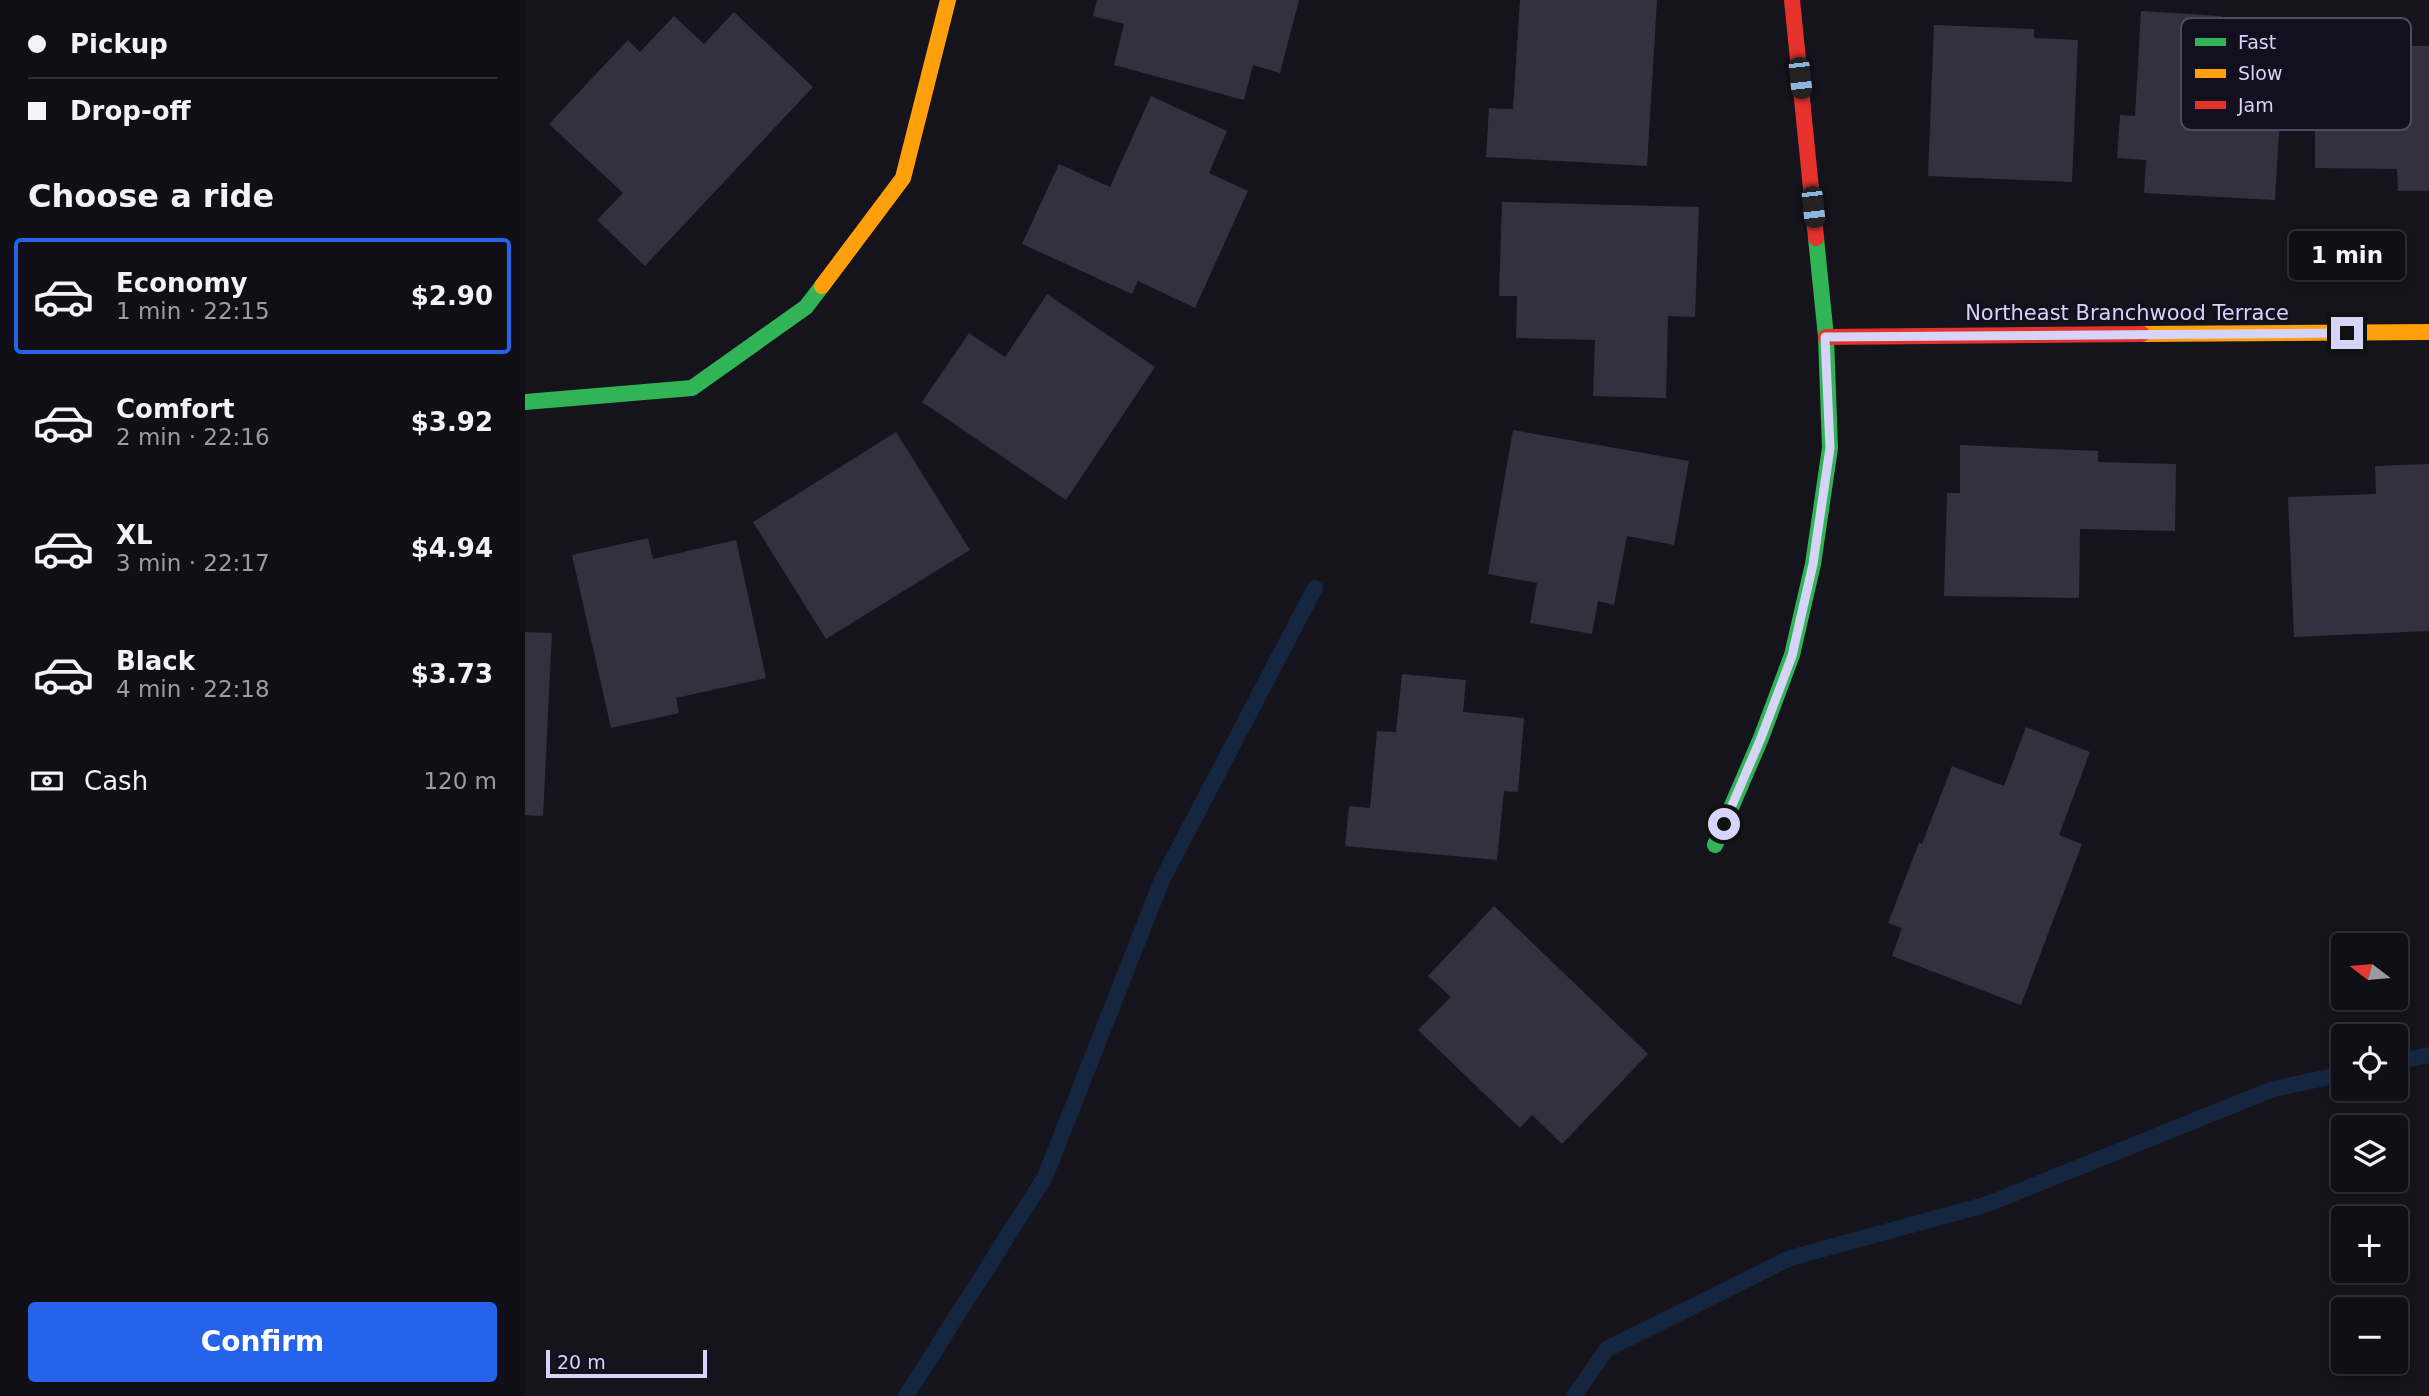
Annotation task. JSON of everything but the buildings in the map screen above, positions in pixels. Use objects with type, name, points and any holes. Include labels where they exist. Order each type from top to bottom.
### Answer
[{"type":"street","points":[[525,402],[692,388],[806,307],[903,178],[948,0]]},
{"type":"street","points":[[1715,845],[1761,738],[1792,656],[1813,564],[1830,448],[1825,337],[1792,0]]},
{"type":"street","name":"Northeast Branchwood Terrace","points":[[1825,337],[2429,332]]},
{"type":"waterway","points":[[906,1396],[1045,1177],[1162,880],[1315,588]]},
{"type":"waterway","points":[[2408,1059],[2429,1055]]},
{"type":"waterway","points":[[1574,1396],[1607,1349],[1790,1258],[1988,1204],[2273,1089],[2331,1077]]},
{"type":"traffic: fast","points":[[1715,845],[1761,738],[1792,655],[1813,564],[1830,448],[1826,337],[1816,238]]},
{"type":"traffic: fast","points":[[525,402],[692,388],[806,307],[822,286]]},
{"type":"traffic: slow","points":[[822,286],[903,178],[948,0]]},
{"type":"traffic: slow","points":[[2142,334],[2429,332]]},
{"type":"traffic: jam","points":[[1792,0],[1816,238]]},
{"type":"traffic: jam","points":[[1826,337],[2142,334]]},
{"type":"route","points":[[1724,824],[1792,656],[1813,564],[1830,448],[1825,337],[2347,333]]}]
